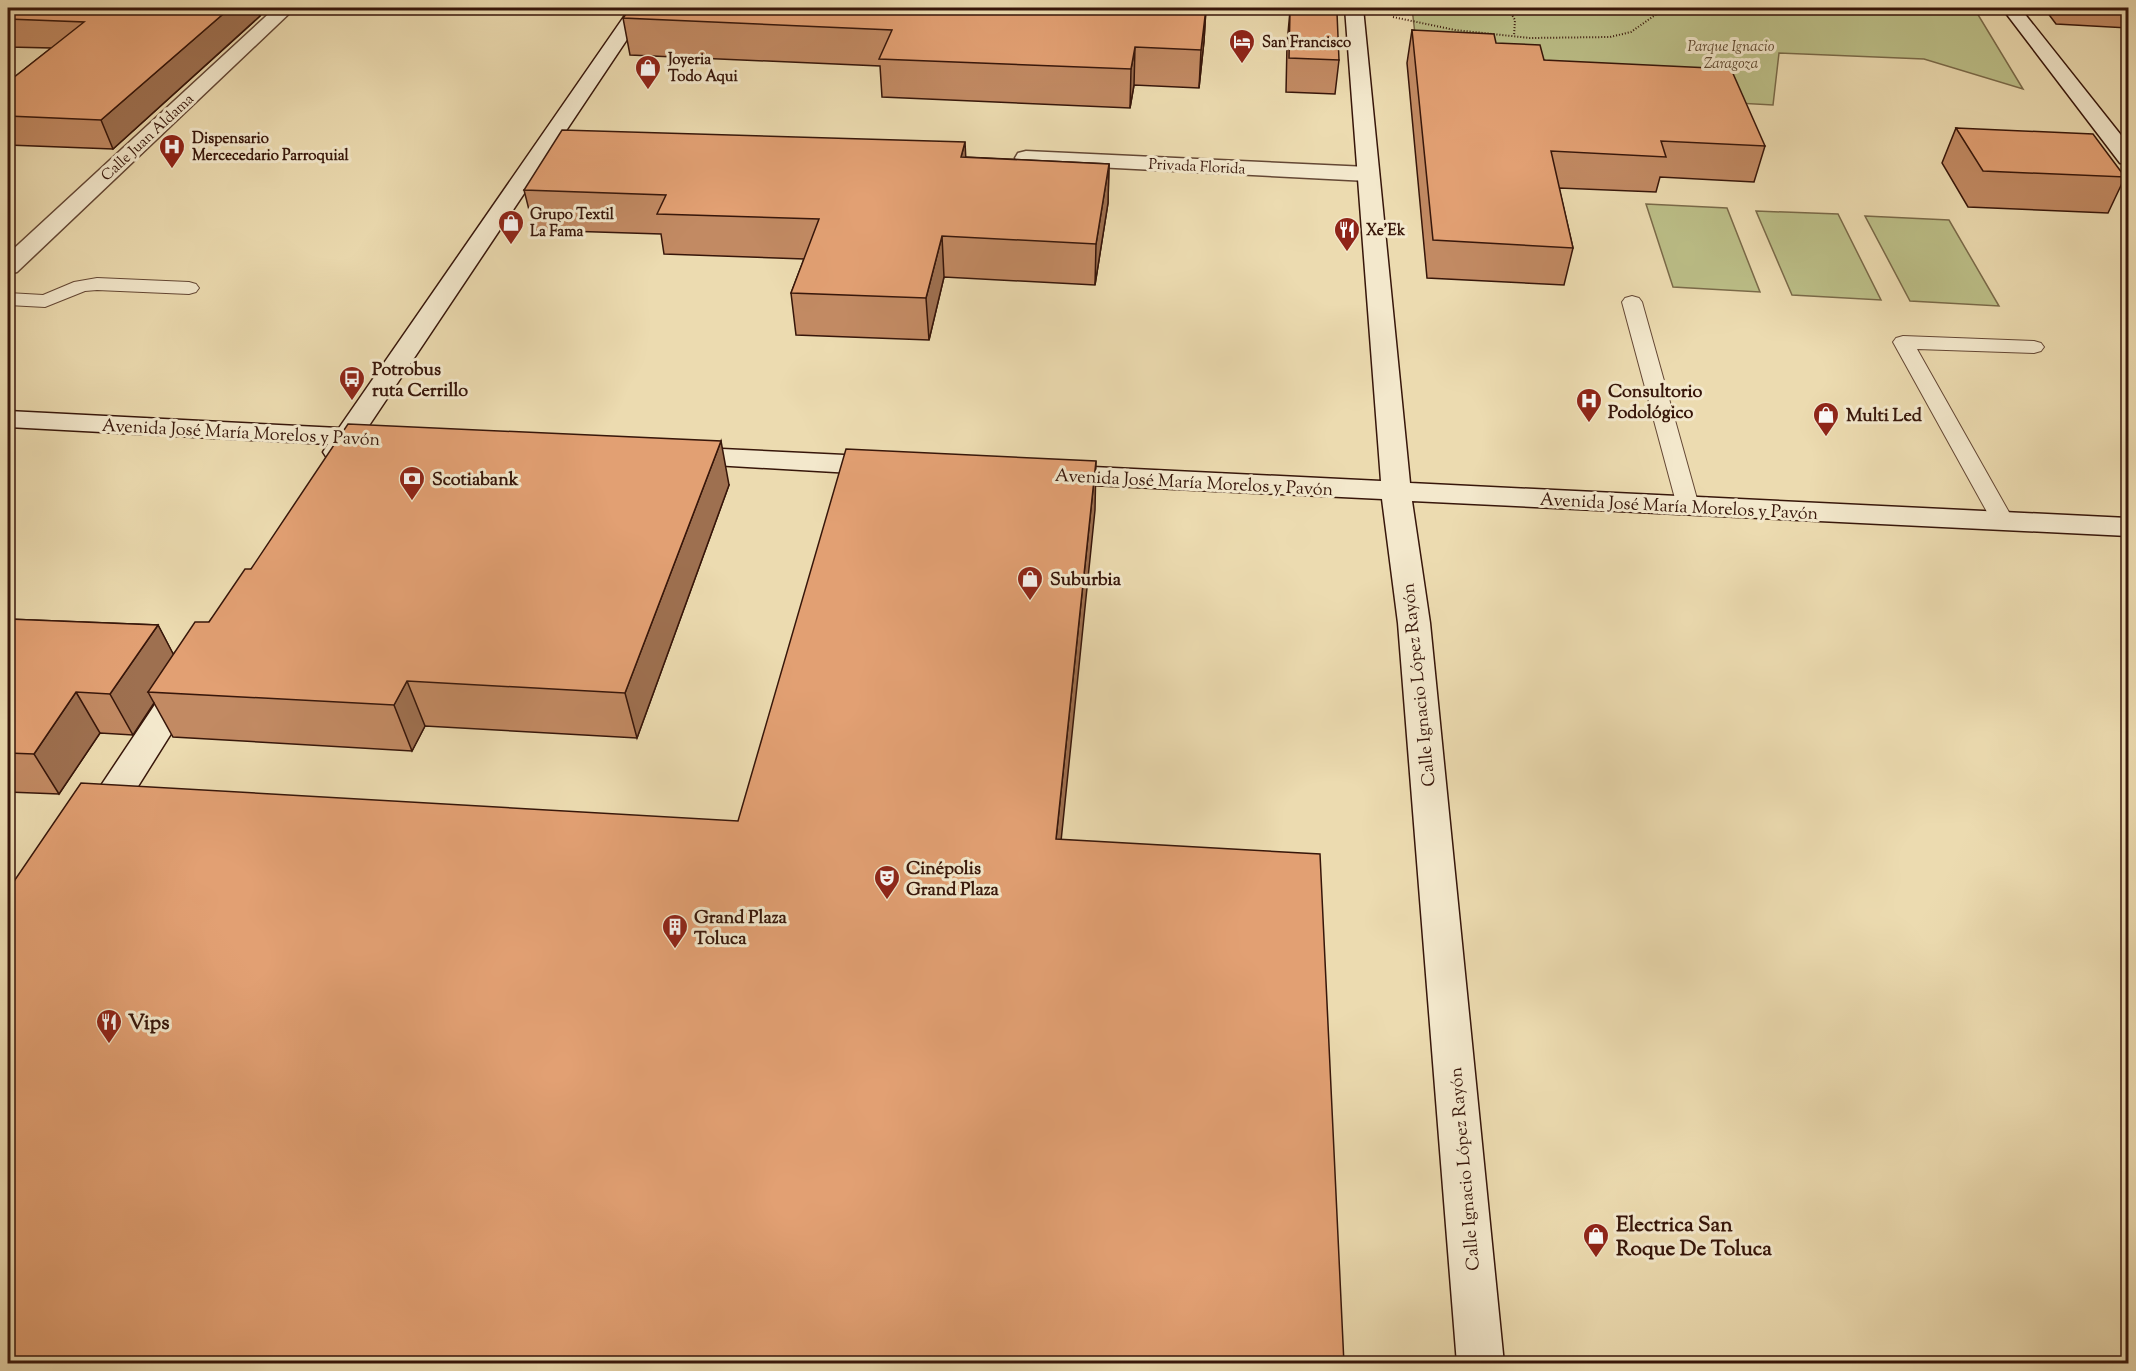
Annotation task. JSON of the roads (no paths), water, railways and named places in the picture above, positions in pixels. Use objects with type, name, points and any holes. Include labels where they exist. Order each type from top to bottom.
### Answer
[{"type":"main road","name":"Calle Juan Aldama","points":[[8,267],[285,8]]},
{"type":"main road","points":[[320,478],[639,8]]},
{"type":"main road","name":"Calle Ignacio López Rayón","points":[[1354,8],[1396,492],[1414,623],[1482,1364]]},
{"type":"main road","points":[[2011,8],[2128,158]]},
{"type":"main road","name":"Privada Florida","points":[[1026,158],[1368,174]]},
{"type":"main road","name":"Avenida José María Morelos y Pavón","points":[[8,419],[406,441]]},
{"type":"main road","points":[[657,454],[907,467]]},
{"type":"main road","name":"Avenida José María Morelos y Pavón","points":[[1026,473],[2128,527]]},
{"type":"main road","points":[[79,849],[203,658]]},
{"type":"lane","points":[[238,8],[285,8]]},
{"type":"lane","points":[[8,299],[45,301],[81,286],[98,284],[189,288]]},
{"type":"lane","points":[[1632,302],[1688,506]]},
{"type":"lane","points":[[2003,521],[1903,342],[2034,347]]},
{"type":"place","name":"San Francisco","points":[[1242,65]]},
{"type":"place","name":"Joyeria Todo Aqui","points":[[648,91]]},
{"type":"place","name":"Dispensario Mercecedario Parroquial","points":[[172,170]]},
{"type":"place","name":"Grupo Textil La Fama","points":[[511,246]]},
{"type":"place","name":"Xe'Ek","points":[[1347,253]]},
{"type":"place","name":"Potrobus ruta Cerrillo","points":[[352,402]]},
{"type":"place","name":"Consultorio Podológico","points":[[1589,424]]},
{"type":"place","name":"Multi Led","points":[[1826,438]]},
{"type":"place","name":"Scotiabank","points":[[412,502]]},
{"type":"place","name":"Suburbia","points":[[1030,602]]},
{"type":"place","name":"Cinépolis Grand Plaza","points":[[887,901]]},
{"type":"place","name":"Grand Plaza Toluca","points":[[675,950]]},
{"type":"place","name":"Vips","points":[[109,1045]]},
{"type":"place","name":"Electrica San Roque De Toluca","points":[[1596,1259]]},
{"type":"park label","name":"Parque Ignacio Zaragoza","points":[[1731,54]]}]
